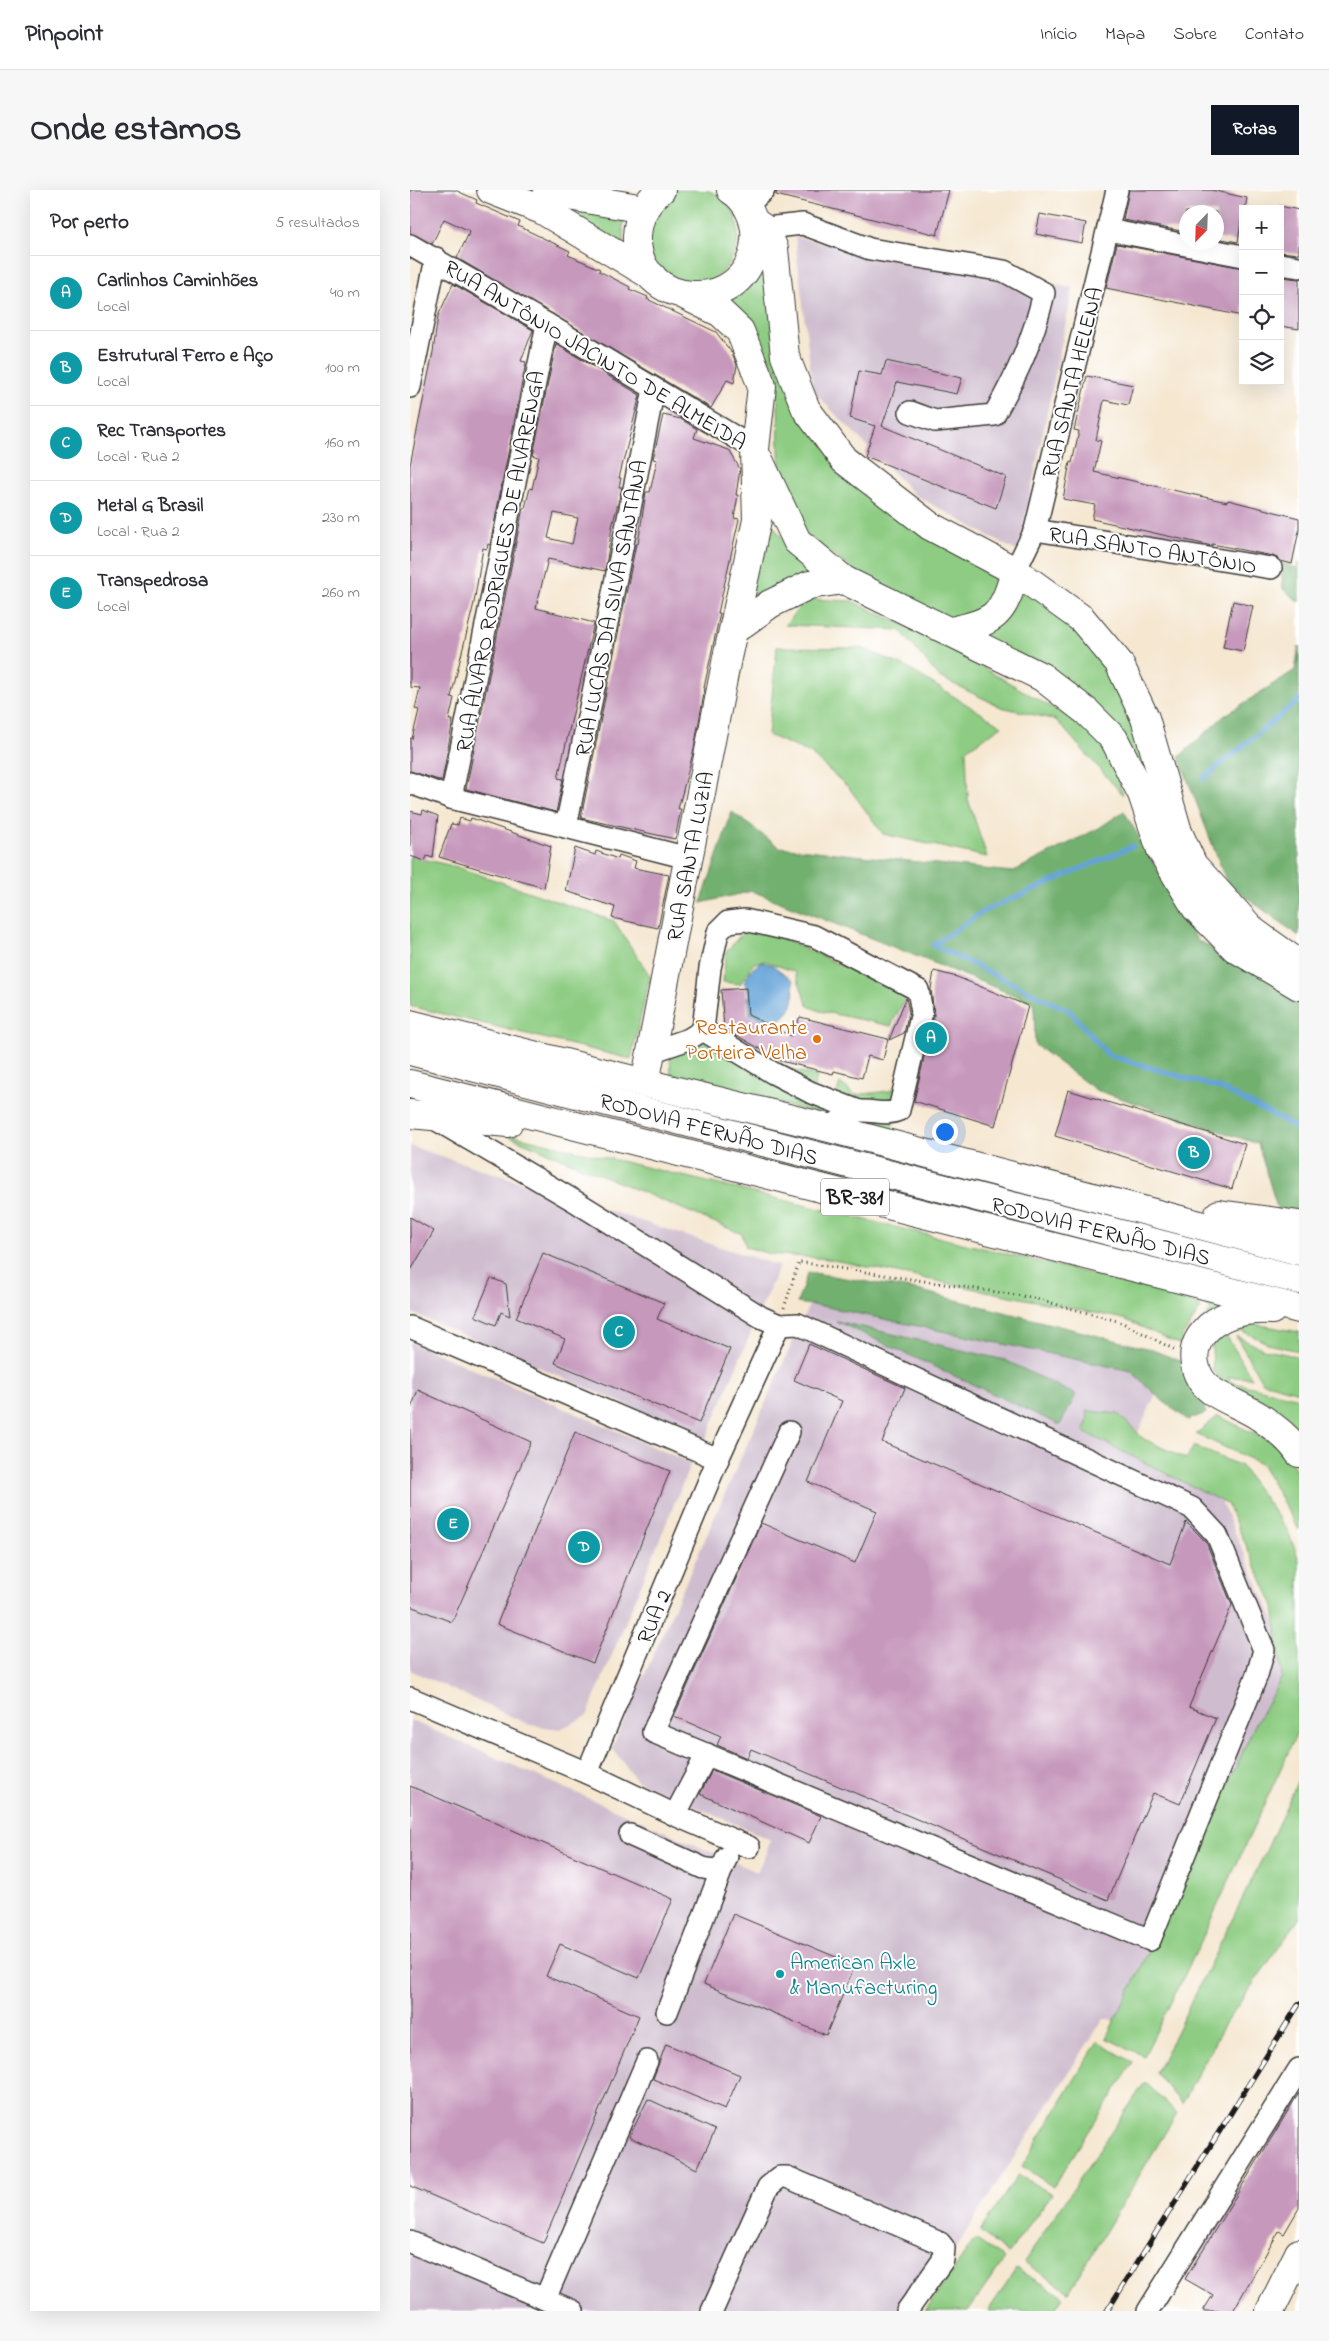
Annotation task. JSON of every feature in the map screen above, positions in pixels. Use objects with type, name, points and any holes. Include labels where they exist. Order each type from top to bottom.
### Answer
[{"type":"main road","points":[[491,190],[542,210],[652,276],[666,288],[684,295],[702,296],[719,292],[734,284],[745,271],[753,255],[756,238],[752,207]]},
{"type":"main road","points":[[547,190],[557,194],[652,199],[638,226],[637,244],[642,261],[652,276]]},
{"type":"main road","points":[[752,207],[774,249],[785,356],[806,408],[844,460],[922,520],[1015,571],[1082,619],[1119,663],[1145,718],[1178,832],[1193,865],[1254,932],[1299,964]]},
{"type":"main road","name":"RUA SANTA LUZIA","points":[[646,1083],[688,858],[757,520],[755,449],[762,386],[740,331],[721,313],[684,295]]},
{"type":"main road","points":[[755,449],[797,541],[844,580],[1042,677],[1087,712],[1114,739],[1142,794],[1161,850],[1196,908],[1235,948],[1299,986]]},
{"type":"main road","points":[[951,632],[972,627],[991,618],[1004,606],[1015,571]]},
{"type":"main road","points":[[734,630],[770,604],[809,585],[844,580]]},
{"type":"main road","name":"BR-381","points":[[410,1024],[829,1128],[1299,1251]]},
{"type":"main road","name":"RODOVIA FERNÃO DIAS","points":[[410,1051],[1299,1280]]},
{"type":"main road","name":"RODOVIA FERNÃO DIAS","points":[[410,1084],[1299,1310]]},
{"type":"main road","points":[[420,1115],[587,1129]]},
{"type":"main road","points":[[1085,1195],[1299,1225]]},
{"type":"main road","points":[[1299,1310],[1261,1309],[1236,1313],[1214,1321],[1197,1339],[1193,1359],[1198,1374],[1211,1390],[1258,1416],[1291,1440],[1299,1453]]},
{"type":"main road","points":[[1270,2311],[1299,2254]]},
{"type":"street","name":"RUA SANTA HELENA","points":[[1015,571],[1035,530],[1117,190]]},
{"type":"street","points":[[752,207],[775,226],[803,224],[870,249],[1004,272],[1044,293],[1035,330],[1017,374],[994,415],[935,421],[910,412]]},
{"type":"street","points":[[1108,230],[1239,255]]},
{"type":"street","name":"RUA ANTÔNIO JACINTO DE ALMEIDA","points":[[410,245],[436,258],[755,449]]},
{"type":"street","points":[[410,387],[436,258]]},
{"type":"street","points":[[1284,265],[1299,267]]},
{"type":"street","name":"RUA ÁLVARO RODRIGUES DE ALVARENGA","points":[[451,798],[547,324]]},
{"type":"street","name":"RUA LUCAS DA SILVA SANTANA","points":[[566,827],[654,389]]},
{"type":"street","name":"RUA SANTO ANTÔNIO","points":[[1035,530],[1270,568]]},
{"type":"street","points":[[410,782],[451,798],[688,858]]},
{"type":"street","points":[[745,920],[814,936],[912,986],[918,990],[922,1012],[902,1106],[891,1114],[860,1111],[810,1092],[703,1030],[710,968],[718,932],[728,922],[745,920]]},
{"type":"street","points":[[651,1052],[689,1039],[703,1030]]},
{"type":"street","points":[[829,1128],[849,1114],[860,1111]]},
{"type":"street","points":[[420,1115],[578,1202],[760,1317],[779,1325],[798,1324],[1192,1508],[1216,1535],[1264,1650],[1258,1674],[1150,1940],[653,1732],[789,1432]]},
{"type":"street","name":"RUA 2","points":[[587,1773],[718,1459],[779,1325]]},
{"type":"street","points":[[410,1327],[718,1459]]},
{"type":"street","points":[[410,1698],[587,1773],[675,1816],[741,1843],[723,1866],[667,2012]]},
{"type":"street","points":[[675,1816],[707,1754]]},
{"type":"street","points":[[630,1835],[703,1868],[715,1870],[723,1866]]},
{"type":"street","points":[[545,2299],[648,2061]]},
{"type":"street","points":[[1148,2311],[1299,2069]]},
{"type":"street","points":[[712,2311],[768,2187],[780,2177],[787,2177],[940,2243],[944,2248],[944,2260],[907,2311]]},
{"type":"street","points":[[410,2242],[573,2311]]},
{"type":"path","points":[[779,1325],[799,1262],[1028,1297],[1121,1322],[1193,1359]]},
{"type":"shaded area","points":[[795,237],[1073,288],[1018,552],[915,495],[813,391]]},
{"type":"shaded area","points":[[410,1146],[779,1266],[706,1439],[410,1312]]},
{"type":"shaded area","points":[[813,1296],[1167,1370],[1128,1454],[1221,1501],[1285,1645],[1286,1681],[1126,2022],[1104,2018],[915,2311],[410,2311],[410,1720],[757,1872],[771,1840],[637,1781],[612,1748]]},
{"type":"shaded area","points":[[410,1342],[691,1463],[587,1716],[560,1729],[530,1725],[410,1670]]},
{"type":"green space","points":[[504,190],[530,190],[557,201],[632,209],[623,223],[623,252]]},
{"type":"green space","points":[[670,190],[709,191],[721,197],[730,207],[735,218],[738,230],[734,255],[727,266],[711,281],[697,285],[653,270],[640,225]]},
{"type":"green space","points":[[763,250],[792,400],[994,571],[993,599],[986,609],[980,613],[962,623],[877,588],[796,527],[780,491],[778,403],[773,366],[754,333],[727,307]]},
{"type":"green space","points":[[764,514],[811,575],[743,601]]},
{"type":"green space","points":[[1281,563],[1297,568],[1299,563],[1299,602],[1283,589]]},
{"type":"green space","points":[[1021,584],[1073,624],[1125,693],[1150,793],[1135,759],[980,638]]},
{"type":"green space","points":[[806,599],[852,601],[938,641],[1090,730],[1114,763],[1123,795],[1056,720],[1001,707],[939,677],[900,630],[785,625]]},
{"type":"green space","points":[[1299,646],[1299,936],[1227,883],[1179,757],[1224,716],[1295,670]]},
{"type":"green space","points":[[777,647],[861,648],[904,666],[1002,726],[966,750],[968,799],[987,857],[883,834],[849,788],[810,753],[768,735]]},
{"type":"green space","points":[[1124,811],[1197,940],[1299,993],[1299,1212],[1278,1211],[1258,1144],[1096,1090],[1035,1045],[1034,1003],[752,891],[701,903],[732,812],[779,847],[1012,872],[1099,828]]},
{"type":"green space","points":[[410,856],[457,867],[614,921],[650,976],[631,1059],[410,1006]]},
{"type":"green space","points":[[745,930],[783,938],[906,996],[891,1026],[820,1011],[808,1006],[795,972],[765,961],[754,963],[740,984],[723,982],[726,952]]},
{"type":"green space","points":[[726,1032],[792,1070],[817,1076],[813,1091],[836,1096],[840,1083],[855,1095],[889,1091],[904,1081],[891,1133],[671,1075],[670,1056]]},
{"type":"green space","points":[[499,1132],[1187,1297],[1201,1308],[1181,1338],[1186,1341],[1211,1310],[1196,1298],[1232,1307],[1187,1348],[1124,1319],[828,1259],[770,1254],[746,1247],[742,1234]]},
{"type":"green space","points":[[808,1272],[917,1290],[1150,1349],[1188,1364],[1206,1413],[1188,1420],[1165,1403],[1131,1371],[827,1307],[797,1303]]},
{"type":"green space","points":[[836,1321],[1005,1360],[1076,1395],[1060,1425]]},
{"type":"green space","points":[[1249,1323],[1299,1332],[1299,1351],[1271,1345],[1236,1328]]},
{"type":"green space","points":[[1226,1335],[1252,1378],[1228,1377],[1231,1382],[1299,1398],[1299,1432],[1275,1410],[1231,1391],[1213,1371],[1212,1345]]},
{"type":"green space","points":[[1236,1336],[1263,1349],[1299,1357],[1299,1392],[1262,1382]]},
{"type":"green space","points":[[1087,1411],[1118,1414],[1144,1439],[1186,1459],[1194,1446],[1241,1466],[1288,1531],[1299,1560],[1299,1729],[1196,1952],[1144,2056],[1106,2038],[1185,1879],[1254,1727],[1282,1677],[1274,1606],[1227,1504],[1084,1432],[1088,1419]]},
{"type":"green space","points":[[1218,1416],[1284,1448],[1299,1476],[1299,1530],[1261,1464],[1196,1434]]},
{"type":"green space","points":[[1299,1778],[1299,1919],[1224,2025],[1182,2104],[1156,2073],[1265,1853]]},
{"type":"green space","points":[[1098,2041],[1133,2063],[1053,2187],[1022,2166]]},
{"type":"green space","points":[[1145,2082],[1177,2113],[1069,2292],[1024,2262]]},
{"type":"green space","points":[[1018,2175],[1052,2194],[1008,2254],[980,2231]]},
{"type":"green space","points":[[975,2239],[1005,2259],[968,2311],[925,2311]]},
{"type":"green space","points":[[1016,2269],[1063,2296],[1054,2311],[988,2311]]},
{"type":"water","points":[[761,962],[772,965],[793,980],[794,995],[792,1006],[786,1015],[774,1025],[750,1014],[748,989],[744,982],[751,970]]},
{"type":"building","points":[[410,190],[455,190],[477,200],[476,203],[520,222],[518,226],[570,251],[568,255],[600,269],[599,271],[630,287],[629,289],[648,297],[647,299],[716,332],[732,353],[737,365],[734,383],[727,380],[711,408],[457,258],[470,231],[444,219],[432,244],[410,233]]},
{"type":"building","points":[[777,190],[949,190],[937,235],[776,195]]},
{"type":"building","points":[[1129,190],[1211,190],[1247,198],[1246,205],[1239,205],[1238,242],[1224,239],[1224,205],[1179,205],[1179,231],[1123,220]]},
{"type":"building","points":[[1284,207],[1299,210],[1299,254],[1284,252]]},
{"type":"building","points":[[1040,214],[1086,223],[1082,243],[1036,234]]},
{"type":"building","points":[[1117,244],[1239,267],[1239,315],[1106,288]]},
{"type":"building","points":[[1284,277],[1299,279],[1299,329],[1284,327]]},
{"type":"building","points":[[453,284],[533,330],[521,361],[526,362],[490,545],[488,544],[487,549],[483,548],[474,603],[451,697],[454,698],[449,720],[453,720],[442,781],[410,771],[410,738],[412,739],[419,710],[415,709],[420,688],[410,687],[410,465],[433,352],[438,316]]},
{"type":"building","points":[[556,344],[640,395],[619,478],[621,478],[619,487],[622,487],[612,527],[605,571],[548,559],[536,608],[594,623],[558,778],[563,779],[556,812],[466,789],[523,508],[525,508],[530,488],[532,489],[539,457],[533,455]],"holes":[[[554,513],[578,518],[572,544],[548,538]]]},
{"type":"building","points":[[886,361],[962,378],[957,394],[897,382],[882,426],[1006,477],[996,508],[865,456],[875,426],[850,418],[859,371],[882,375]]},
{"type":"building","points":[[1087,376],[1133,385],[1128,405],[1104,400],[1096,440],[1101,441],[1094,472],[1227,502],[1228,500],[1299,518],[1299,530],[1292,564],[1281,561],[1273,556],[1212,544],[1212,546],[1092,519],[1095,505],[1063,499],[1070,462],[1072,463],[1079,431],[1074,430]]},
{"type":"building","points":[[663,415],[681,419],[697,429],[694,438],[729,450],[740,469],[734,518],[739,519],[718,613],[720,613],[704,688],[694,749],[678,809],[681,809],[675,839],[581,818],[636,544],[638,544],[646,492],[650,492],[657,460],[653,459]]},
{"type":"building","points":[[1233,601],[1253,606],[1243,651],[1223,647]]},
{"type":"building","points":[[423,810],[438,816],[433,858],[427,856],[425,861],[410,856],[410,811],[422,814]]},
{"type":"building","points":[[460,818],[470,821],[471,818],[551,846],[544,888],[439,857],[451,824],[458,825]]},
{"type":"building","points":[[575,848],[595,855],[596,851],[618,859],[619,855],[636,861],[634,868],[669,875],[658,928],[612,918],[615,907],[566,891]]},
{"type":"building","points":[[934,971],[957,977],[1028,1006],[995,1126],[914,1101],[934,1015],[931,989]]},
{"type":"building","name":"Restaurante Porteira Velha","points":[[746,988],[748,1015],[791,1036],[800,1017],[888,1039],[883,1060],[868,1056],[862,1078],[834,1071],[833,1074],[781,1061],[724,1028],[721,990]]},
{"type":"building","points":[[906,998],[909,1012],[904,1033],[889,1040]]},
{"type":"building","points":[[1068,1090],[1245,1144],[1232,1189],[1055,1136]]},
{"type":"building","points":[[410,1217],[434,1231],[410,1272]]},
{"type":"building","points":[[543,1253],[664,1303],[657,1319],[730,1349],[699,1423],[555,1363],[565,1339],[516,1318]]},
{"type":"building","points":[[491,1278],[506,1284],[510,1316],[501,1312],[496,1325],[475,1316]]},
{"type":"building","points":[[809,1344],[905,1388],[882,1442],[1170,1564],[1186,1522],[1206,1542],[1232,1605],[1189,1707],[1216,1718],[1180,1804],[1153,1793],[1108,1900],[751,1749],[747,1758],[717,1745],[721,1736],[674,1716],[761,1523],[855,1563],[877,1511],[808,1482],[842,1401],[794,1380]]},
{"type":"building","points":[[418,1390],[531,1442],[452,1622],[410,1606],[410,1411]]},
{"type":"building","points":[[575,1432],[670,1471],[593,1663],[497,1624]]},
{"type":"building","points":[[712,1770],[821,1816],[809,1843],[700,1794]]},
{"type":"building","points":[[410,1786],[673,1899],[639,1978],[560,1944],[546,1976],[639,2016],[543,2243],[410,2186]]},
{"type":"building","name":"American Axle & Manufacturing","points":[[733,1914],[855,1965],[826,2035],[704,1984]]},
{"type":"building","points":[[666,2044],[740,2075],[725,2109],[653,2079]]},
{"type":"building","points":[[1299,2093],[1299,2208],[1284,2234],[1279,2231],[1233,2311],[1203,2311],[1213,2295],[1185,2279]]},
{"type":"building","points":[[648,2099],[715,2130],[697,2169],[629,2137]]},
{"type":"waterway","points":[[1203,779],[1299,700]]},
{"type":"waterway","points":[[1133,846],[984,911],[933,945],[1070,1011],[1108,1055],[1222,1089],[1299,1129]]},
{"type":"railway","points":[[1107,2311],[1299,2004]]},
{"type":"place","name":"Carlinhos Caminhões","points":[[931,1038]]},
{"type":"place","name":"Restaurante Porteira Velha","points":[[817,1039]]},
{"type":"place","name":"Estrutural Ferro e Aço","points":[[1194,1153]]},
{"type":"place","name":"Rec Transportes","points":[[619,1332]]},
{"type":"place","name":"Transpedrosa","points":[[453,1524]]},
{"type":"place","name":"Metal G Brasil","points":[[584,1547]]},
{"type":"place","name":"American Axle & Manufacturing","points":[[780,1974]]}]
